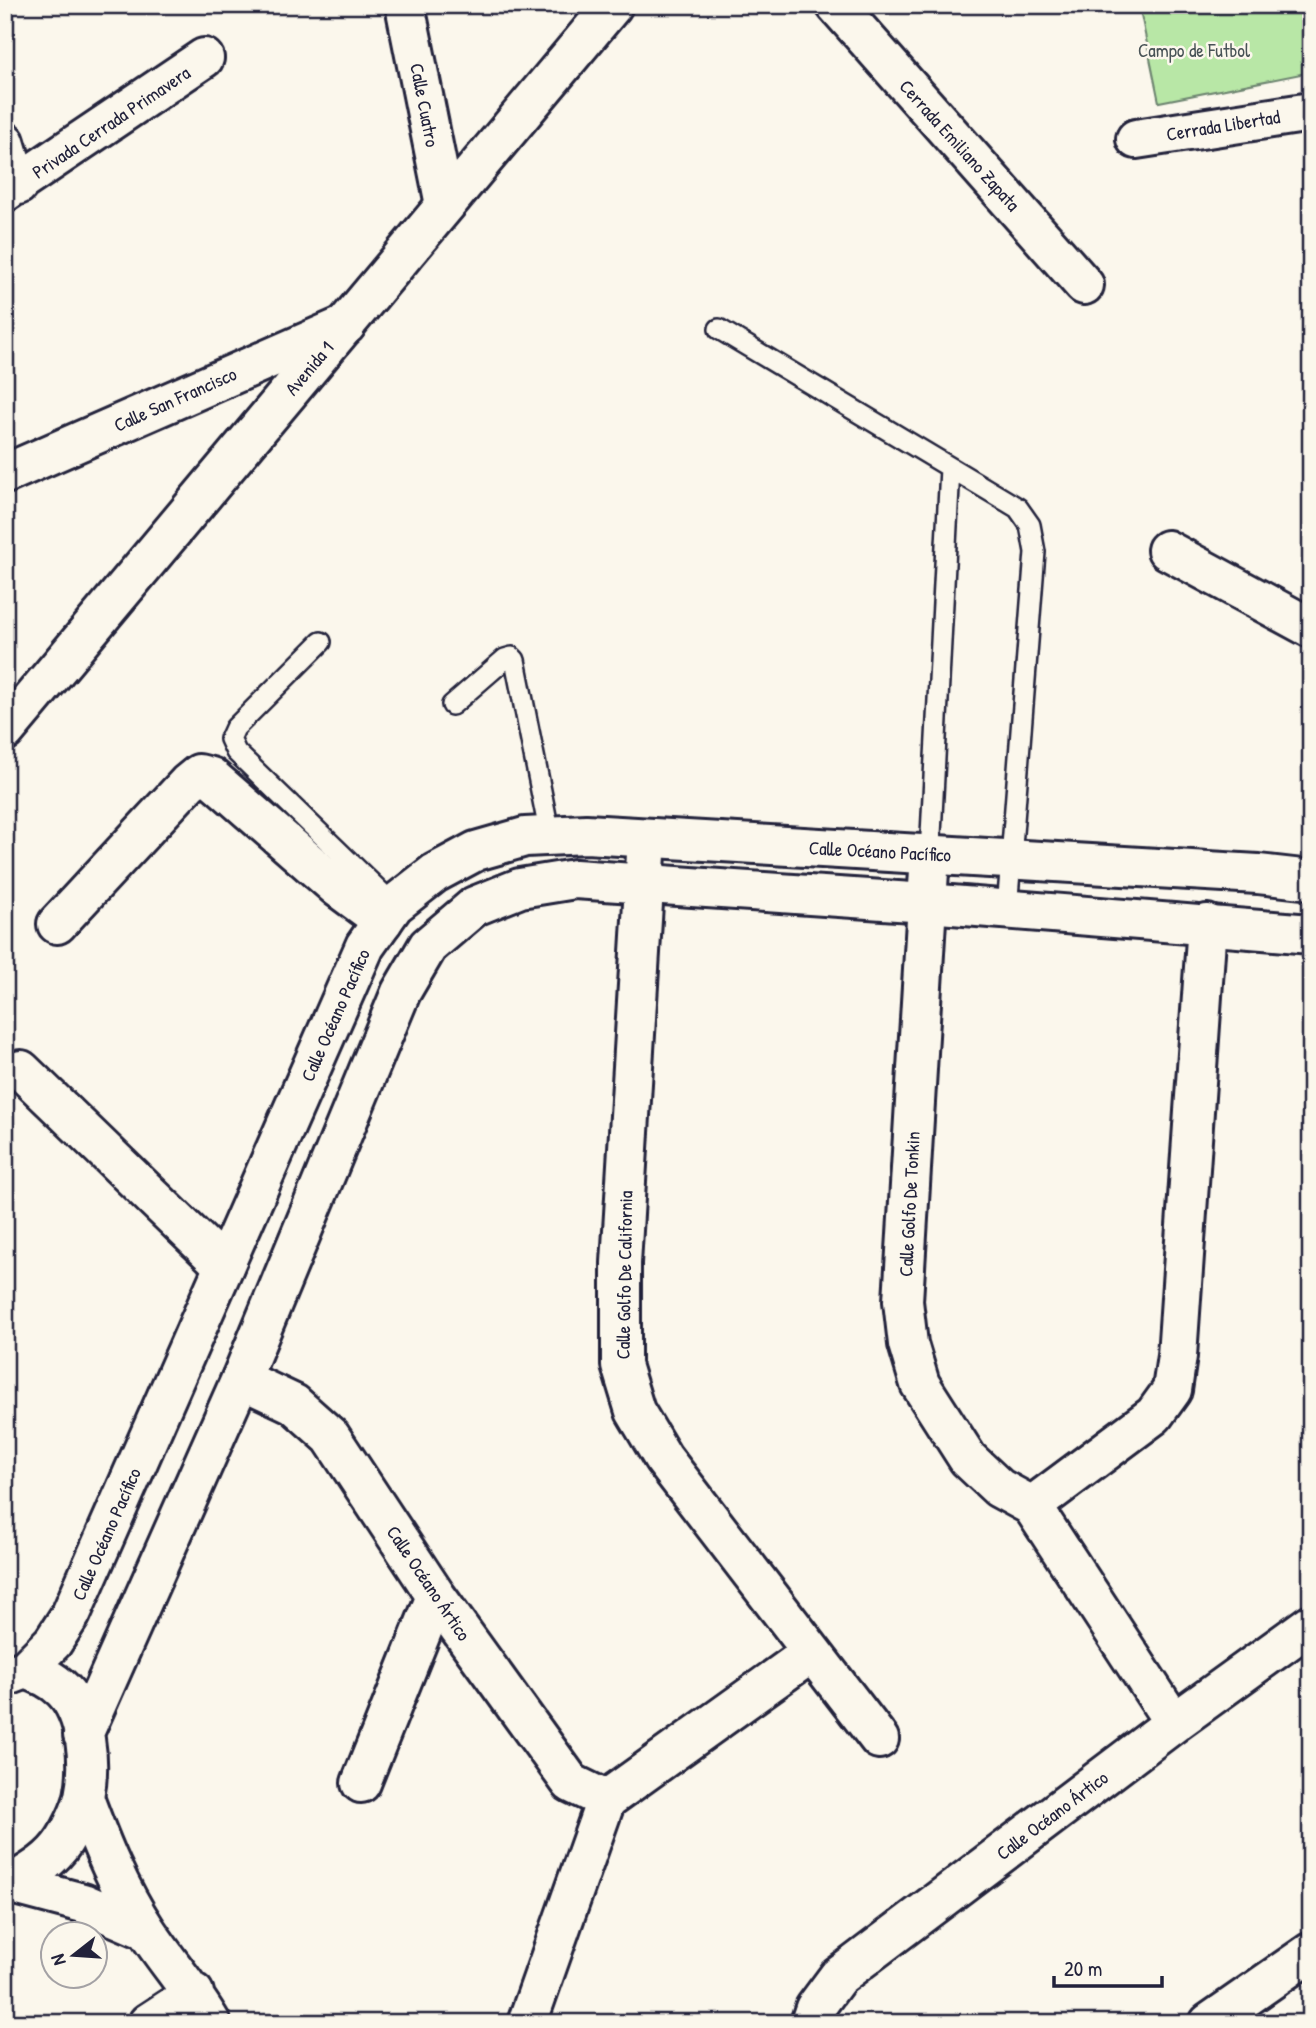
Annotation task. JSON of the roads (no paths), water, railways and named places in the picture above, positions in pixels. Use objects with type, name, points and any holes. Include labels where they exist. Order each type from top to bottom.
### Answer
[{"type":"street","name":"Calle Cuatro","points":[[405,5],[445,205]]},
{"type":"street","name":"Avenida 1","points":[[5,731],[613,5]]},
{"type":"street","name":"Cerrada Emiliano Zapata","points":[[836,5],[1084,285]]},
{"type":"street","name":"Privada Cerrada Primavera","points":[[12,188],[204,58]]},
{"type":"street","name":"Cerrada Libertad","points":[[1136,139],[1311,112]]},
{"type":"street","points":[[5,142],[12,188]]},
{"type":"street","name":"Calle San Francisco","points":[[5,474],[345,325]]},
{"type":"street","points":[[1167,550],[1311,628]]},
{"type":"street","points":[[57,924],[199,774],[211,777],[337,887],[388,913]]},
{"type":"street","name":"Calle Océano Pacífico","points":[[15,1673],[53,1642],[71,1614],[365,946],[388,913],[435,873],[476,851],[525,837],[586,834],[1258,874],[1311,880]]},
{"type":"street","name":"Calle Golfo De California","points":[[647,838],[621,1263],[621,1365],[635,1411],[663,1458],[879,1739]]},
{"type":"street","name":"Calle Golfo De Tonkin","points":[[930,854],[903,1301],[908,1344],[920,1384],[968,1459],[999,1488],[1031,1506],[1174,1723]]},
{"type":"street","points":[[83,1735],[241,1380],[401,992],[428,946],[475,906],[520,888],[575,879],[927,903],[1311,934]]},
{"type":"street","points":[[1031,1506],[1154,1415],[1172,1390],[1177,1356],[1207,925]]},
{"type":"street","points":[[21,1070],[225,1266]]},
{"type":"street","points":[[242,1225],[294,1246]]},
{"type":"street","name":"Calle Océano Ártico","points":[[241,1380],[294,1404],[331,1437],[436,1596],[572,1783],[606,1800]]},
{"type":"street","points":[[361,1783],[436,1596]]},
{"type":"street","name":"Calle Océano Ártico","points":[[810,2023],[815,2008],[838,1978],[1174,1723],[1311,1624]]},
{"type":"street","points":[[527,2023],[606,1800],[811,1653]]},
{"type":"street","points":[[8,1884],[41,1866],[64,1841],[84,1798],[87,1767],[77,1710],[64,1691],[49,1678],[15,1673]]},
{"type":"street","points":[[84,1798],[108,1864],[146,1930],[203,2008],[148,2023]]},
{"type":"street","points":[[8,1884],[83,1903],[146,1930]]},
{"type":"street","points":[[1209,2023],[1311,1952]]},
{"type":"lane","points":[[719,329],[1018,508],[1030,525],[1035,552],[1007,910]]},
{"type":"lane","points":[[930,854],[950,468]]},
{"type":"lane","points":[[321,642],[234,728],[230,739],[236,752],[388,913]]},
{"type":"lane","points":[[452,705],[505,659],[512,657],[515,660],[551,835]]},
{"type":"park label","name":"Campo de Futbol","points":[[1194,50]]}]
